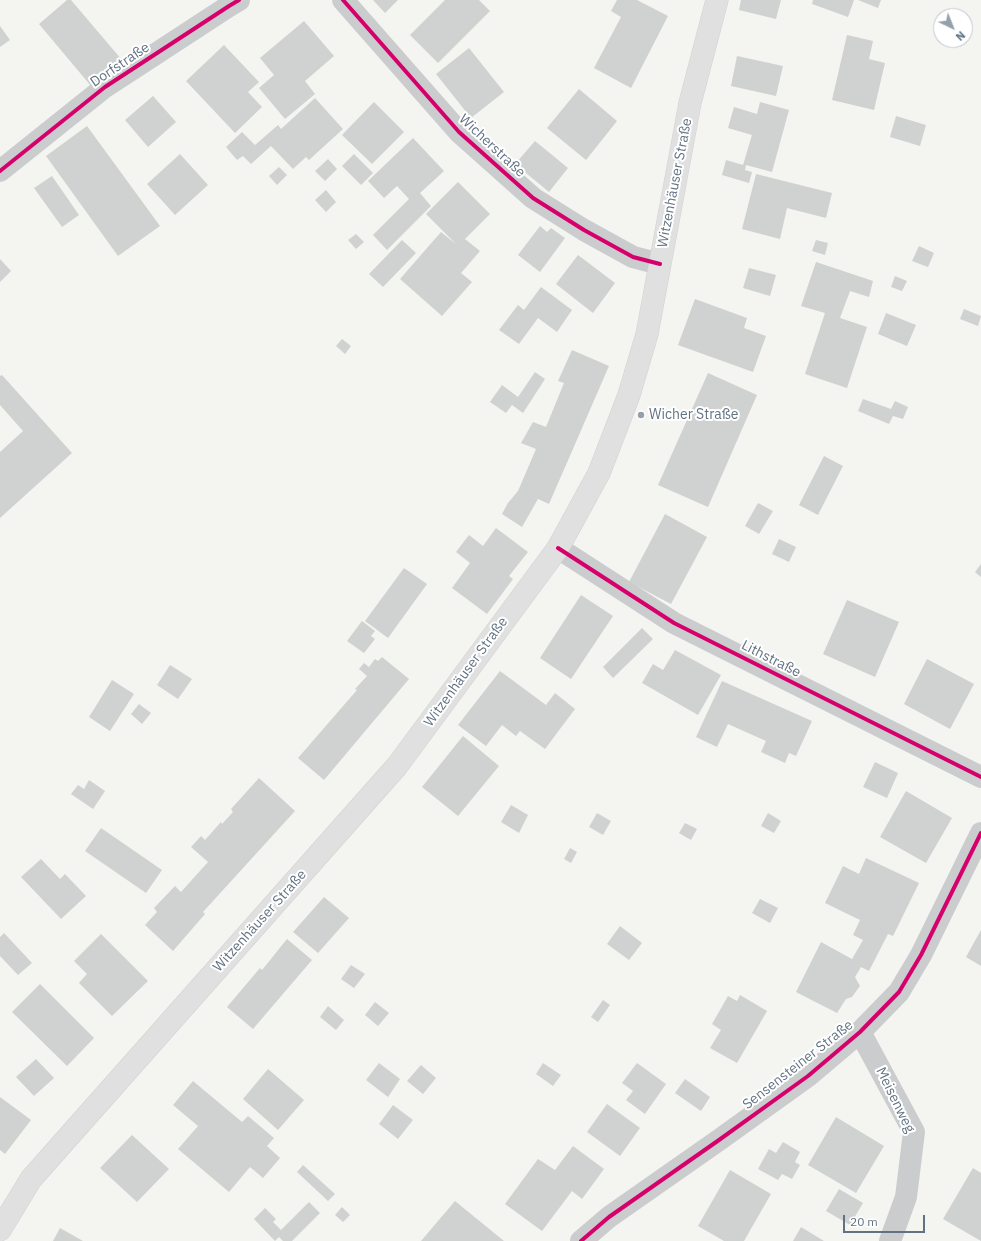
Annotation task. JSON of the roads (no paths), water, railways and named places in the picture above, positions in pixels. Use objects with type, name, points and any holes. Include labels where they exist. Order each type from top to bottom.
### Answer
[{"type":"main road","name":"Witzenhäuser Straße","points":[[0,1230],[31,1179],[397,766],[558,548],[598,473],[629,395],[647,334],[690,103],[717,0]]},
{"type":"street","name":"Wicherstraße","points":[[343,0],[459,132],[533,198],[584,230],[633,257],[660,264]]},
{"type":"street","name":"Dorfstraße","points":[[0,171],[105,87],[230,2]]},
{"type":"street","name":"Lithstraße","points":[[558,548],[674,623],[981,777]]},
{"type":"street","name":"Sensensteiner Straße","points":[[580,1241],[609,1217],[808,1076],[860,1032],[899,992],[921,955],[981,833]]},
{"type":"street","name":"Meisenweg","points":[[860,1032],[914,1132],[906,1197],[890,1241]]},
{"type":"place","name":"Wicher Straße","points":[[641,415]]}]
